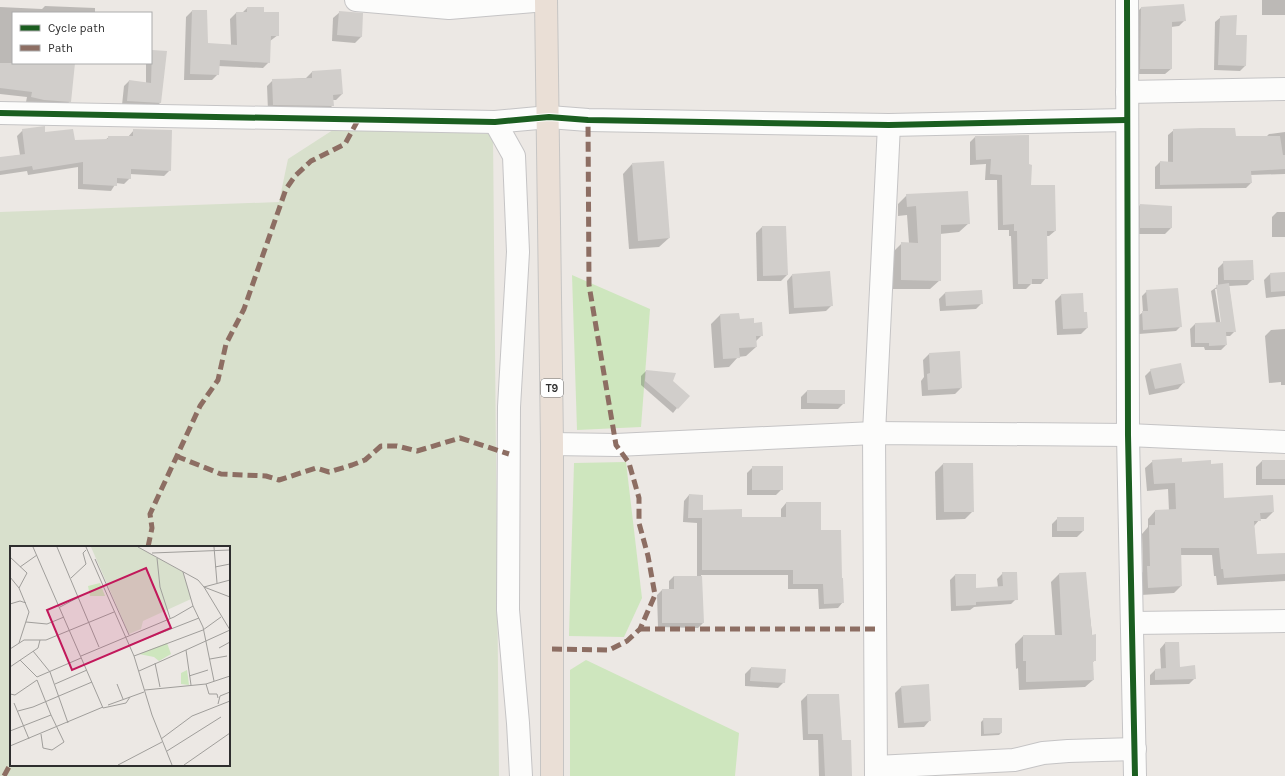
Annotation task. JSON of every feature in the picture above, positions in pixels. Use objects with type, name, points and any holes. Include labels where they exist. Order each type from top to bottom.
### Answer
[{"type":"highway","name":"T9","points":[[546,0],[549,117],[552,444],[552,776]]},
{"type":"street","points":[[356,0],[448,8],[546,0]]},
{"type":"street","points":[[1127,0],[1128,435],[1135,776]]},
{"type":"street","points":[[1127,92],[1285,89]]},
{"type":"street","points":[[0,113],[494,122],[549,117],[588,120],[889,125],[1127,120]]},
{"type":"street","points":[[494,122],[514,156],[518,252],[509,407],[508,610],[518,723],[520,776]]},
{"type":"street","points":[[889,125],[874,433],[876,772],[1014,760],[1043,753],[1134,749]]},
{"type":"street","points":[[552,444],[616,445],[874,433],[1128,435],[1285,442]]},
{"type":"street","points":[[1132,622],[1285,621]]},
{"type":"green space","points":[[336,128],[493,134],[499,776],[0,776],[0,212],[279,202],[288,159]]},
{"type":"green space","points":[[572,275],[650,309],[641,427],[577,430]]},
{"type":"green space","points":[[626,462],[642,598],[624,637],[569,636],[574,463]]},
{"type":"green space","points":[[586,660],[739,733],[735,776],[570,776],[570,670]]},
{"type":"building","points":[[1184,4],[1186,21],[1172,22],[1172,69],[1140,69],[1141,7]]},
{"type":"building","points":[[247,7],[264,7],[264,12],[279,12],[279,36],[271,36],[270,63],[220,60],[219,75],[190,74],[192,10],[207,10],[208,43],[237,45],[236,12],[247,12]]},
{"type":"building","points":[[339,11],[363,13],[362,37],[337,35]]},
{"type":"building","points":[[1237,15],[1236,35],[1247,35],[1246,66],[1218,65],[1220,16]]},
{"type":"building","points":[[152,50],[167,51],[161,103],[127,101],[129,80],[151,83]]},
{"type":"building","points":[[0,63],[75,64],[71,102],[44,100],[31,97],[32,92],[0,88]]},
{"type":"building","points":[[341,69],[343,94],[333,95],[334,106],[273,105],[272,79],[312,78],[312,71]]},
{"type":"building","points":[[45,126],[45,132],[73,129],[75,140],[108,139],[108,136],[133,136],[133,129],[172,130],[171,171],[131,169],[131,179],[117,178],[117,186],[83,184],[83,162],[33,170],[32,166],[0,171],[0,157],[25,154],[22,129]]},
{"type":"building","points":[[1235,128],[1236,136],[1280,136],[1283,155],[1285,155],[1285,169],[1251,171],[1252,183],[1160,185],[1160,161],[1173,162],[1173,129]]},
{"type":"building","points":[[1029,135],[1029,164],[1032,165],[1031,185],[1055,185],[1056,231],[1047,231],[1048,279],[1032,279],[1032,284],[1018,284],[1017,231],[1014,231],[1014,224],[1003,225],[1002,175],[990,174],[991,159],[976,160],[975,136]]},
{"type":"building","points":[[664,161],[670,238],[638,241],[632,163]]},
{"type":"building","points":[[968,191],[970,224],[941,225],[941,281],[901,280],[901,242],[918,243],[916,206],[907,207],[906,194]]},
{"type":"building","points":[[1140,204],[1172,206],[1172,228],[1140,228]]},
{"type":"building","points":[[762,226],[786,226],[788,275],[763,276]]},
{"type":"building","points":[[1253,260],[1254,280],[1224,280],[1223,261]]},
{"type":"building","points":[[830,271],[833,306],[794,308],[792,274]]},
{"type":"building","points":[[1285,272],[1285,291],[1271,292],[1270,273]]},
{"type":"building","points":[[1229,283],[1236,332],[1226,332],[1227,345],[1209,346],[1209,343],[1195,343],[1195,323],[1221,322],[1216,285]]},
{"type":"building","points":[[1178,288],[1182,327],[1143,330],[1142,311],[1148,311],[1146,290]]},
{"type":"building","points":[[982,290],[983,304],[946,306],[945,292]]},
{"type":"building","points":[[1083,293],[1084,312],[1087,312],[1088,328],[1063,329],[1061,294]]},
{"type":"building","points":[[739,313],[740,319],[754,318],[754,323],[762,322],[763,336],[756,336],[757,347],[739,348],[740,358],[723,359],[720,314]]},
{"type":"building","points":[[960,351],[962,388],[928,390],[927,374],[930,373],[929,353]]},
{"type":"building","points":[[1181,363],[1185,383],[1155,389],[1150,369]]},
{"type":"building","points":[[646,370],[676,373],[673,381],[690,396],[678,409],[645,381]]},
{"type":"building","points":[[807,390],[845,390],[845,404],[807,403]]},
{"type":"building","points":[[1182,458],[1182,462],[1211,460],[1211,464],[1223,463],[1224,498],[1273,495],[1274,512],[1260,513],[1261,521],[1254,521],[1257,554],[1285,553],[1285,574],[1224,578],[1223,569],[1221,569],[1219,548],[1181,548],[1182,586],[1148,588],[1147,566],[1150,566],[1149,525],[1155,525],[1155,510],[1176,509],[1175,483],[1154,484],[1152,460]]},
{"type":"building","points":[[1262,460],[1285,460],[1285,479],[1262,479]]},
{"type":"building","points":[[943,463],[973,463],[974,512],[944,512]]},
{"type":"building","points":[[752,466],[783,466],[783,490],[752,490]]},
{"type":"building","points":[[689,494],[703,495],[703,510],[742,509],[742,517],[786,517],[786,502],[821,502],[821,530],[841,530],[844,603],[824,604],[823,584],[793,584],[793,570],[702,570],[702,518],[688,518]]},
{"type":"building","points":[[1057,517],[1084,517],[1084,531],[1057,531]]},
{"type":"building","points":[[1002,572],[1017,572],[1018,600],[976,602],[976,605],[956,606],[955,574],[976,574],[976,588],[1003,586]]},
{"type":"building","points":[[1086,572],[1092,635],[1096,634],[1096,661],[1093,661],[1094,680],[1026,682],[1026,661],[1023,661],[1023,635],[1062,635],[1059,573]]},
{"type":"building","points":[[674,576],[702,576],[704,623],[662,623],[662,589],[674,589]]},
{"type":"building","points":[[1165,642],[1179,642],[1180,667],[1195,665],[1196,679],[1155,680],[1155,669],[1166,668]]},
{"type":"building","points":[[751,667],[786,669],[785,683],[750,681]]},
{"type":"building","points":[[929,684],[931,721],[904,723],[901,686]]},
{"type":"building","points":[[807,694],[839,694],[842,740],[851,740],[852,776],[825,776],[823,734],[808,734]]},
{"type":"building","points":[[983,718],[1002,718],[1002,733],[984,734]]},
{"type":"marked path","points":[[148,546],[152,528],[150,514],[200,406],[218,380],[226,344],[244,309],[286,189],[295,176],[311,161],[345,144],[358,120]]},
{"type":"marked path","points":[[552,649],[609,650],[627,641],[640,629],[655,595],[648,556],[639,523],[639,498],[629,463],[616,445],[589,285],[588,120]]},
{"type":"marked path","points":[[176,456],[221,474],[266,476],[279,480],[316,468],[329,472],[352,465],[365,460],[381,446],[397,446],[417,451],[460,438],[509,454]]},
{"type":"marked path","points":[[640,629],[875,629]]},
{"type":"marked path","points":[[4,776],[10,765]]},
{"type":"cycle path","points":[[1127,0],[1128,435],[1135,776]]},
{"type":"cycle path","points":[[0,113],[495,122],[549,117],[588,120],[889,125],[1127,120]]}]
